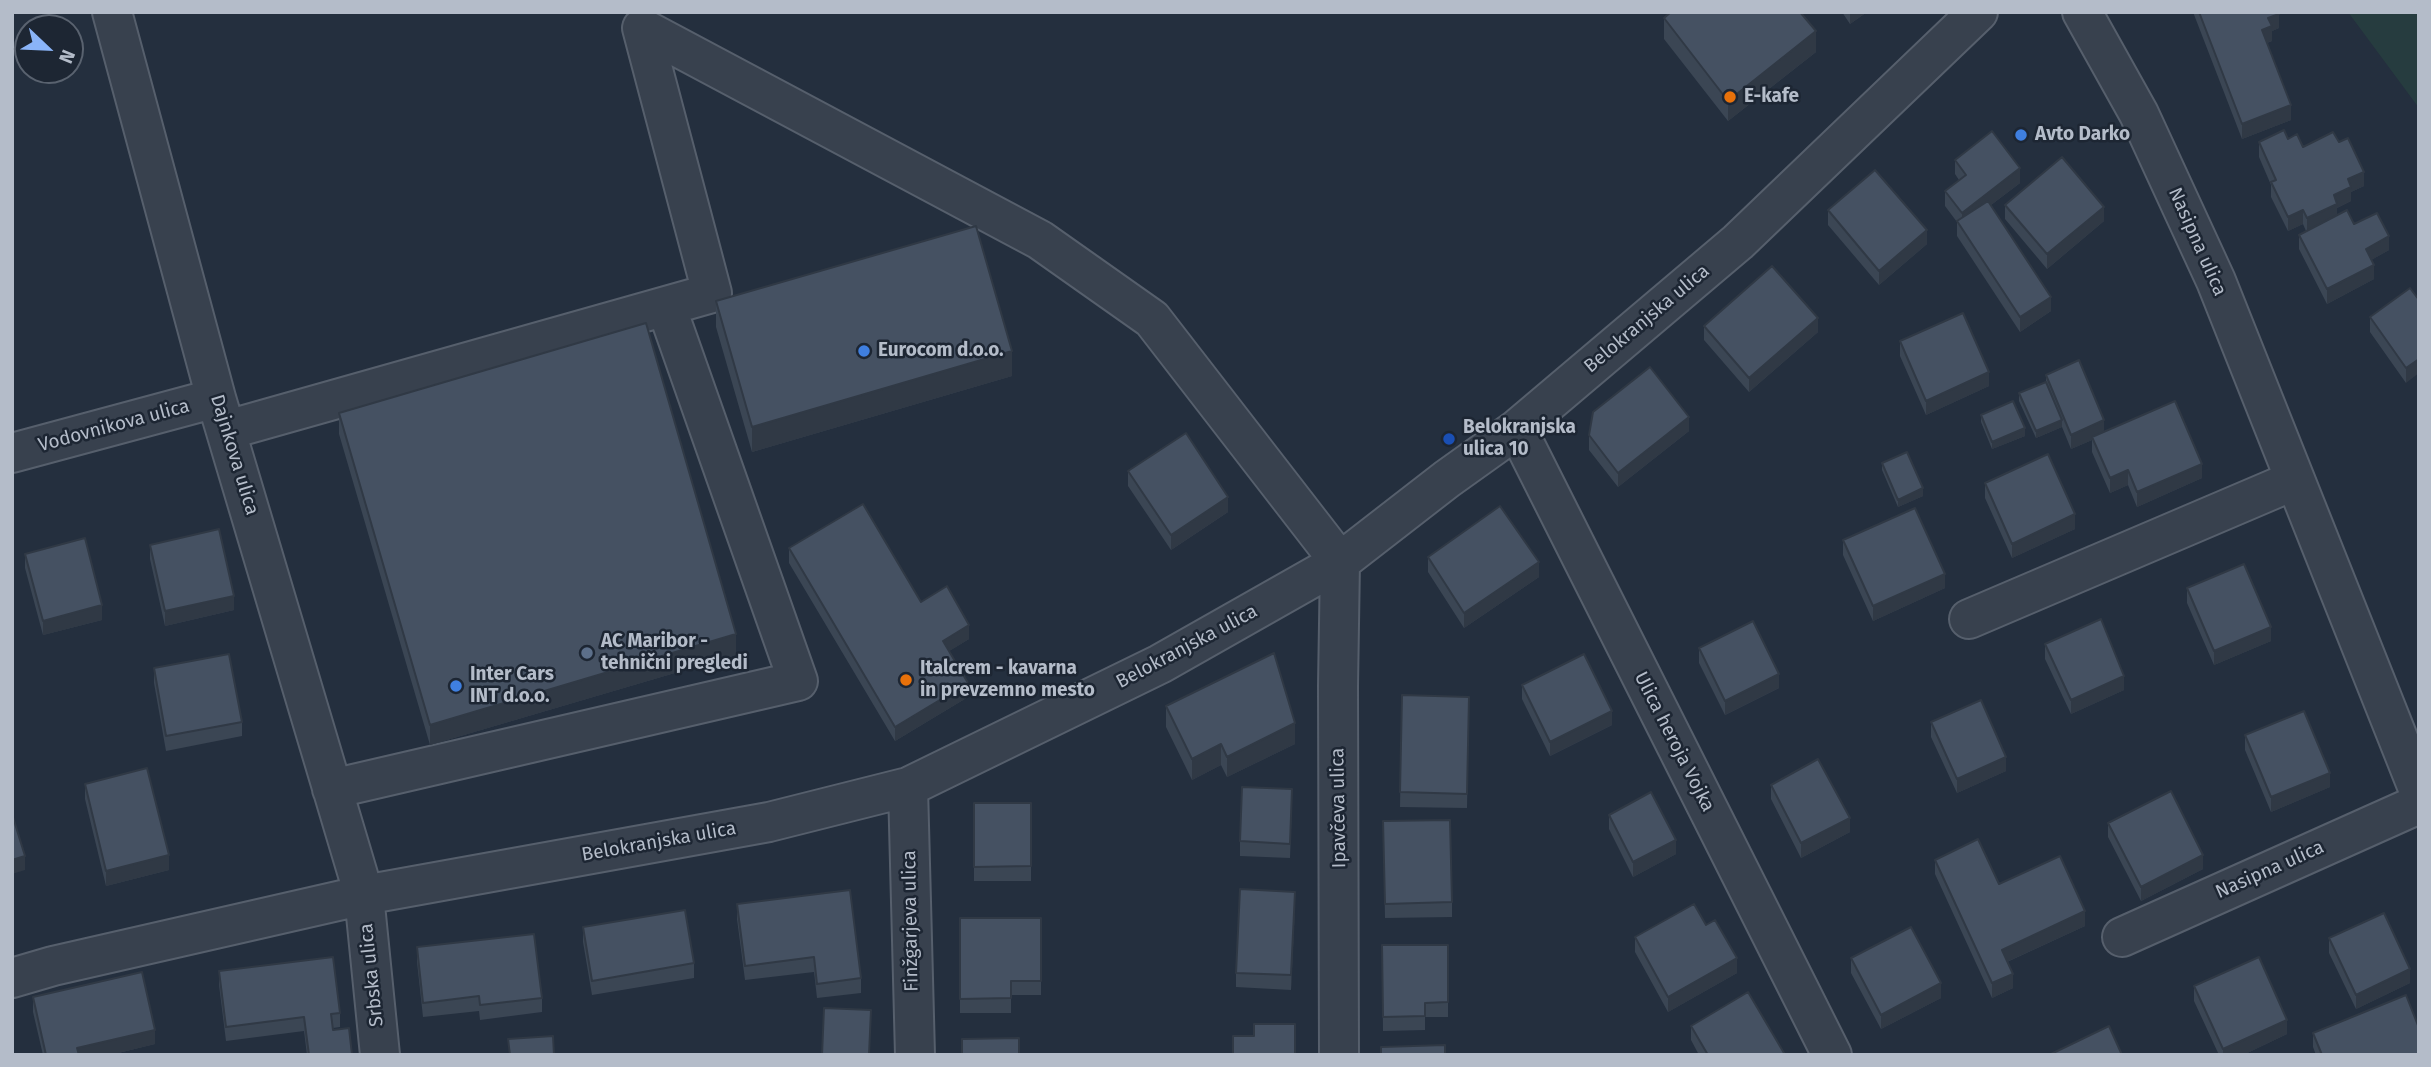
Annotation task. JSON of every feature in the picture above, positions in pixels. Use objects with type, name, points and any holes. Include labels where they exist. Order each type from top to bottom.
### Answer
[{"type":"street","name":"Dajnkova ulica","points":[[113,12],[221,414],[364,895]]},
{"type":"street","name":"Belokranjska ulica","points":[[12,978],[53,966],[364,895],[769,822],[908,787],[1160,664],[1340,562],[1517,429],[1738,242],[1978,12]]},
{"type":"street","name":"Nasipna ulica","points":[[2082,12],[2139,114],[2216,281],[2419,791]]},
{"type":"street","name":"Vodovnikova ulica","points":[[12,453],[221,414],[712,293],[642,28],[1040,240],[1152,319],[1340,562]]},
{"type":"street","points":[[332,789],[798,681],[666,306]]},
{"type":"street","name":"Ulica heroja Vojka","points":[[1517,429],[1832,1055]]},
{"type":"street","points":[[1969,619],[2295,480]]},
{"type":"street","name":"Ipavčeva ulica","points":[[1339,1055],[1340,562]]},
{"type":"street","name":"Finžgarjeva ulica","points":[[908,787],[915,1055]]},
{"type":"street","name":"Nasipna ulica","points":[[2122,937],[2419,804]]},
{"type":"street","name":"Srbska ulica","points":[[364,895],[380,1055]]},
{"type":"green space","points":[[2348,12],[2419,12],[2419,108]]},
{"type":"building","points":[[1671,12],[1800,12],[1816,31],[1728,101],[1664,18]]},
{"type":"building","points":[[2199,12],[2278,12],[2279,14],[2268,18],[2272,26],[2262,30],[2291,105],[2242,124]]},
{"type":"building","points":[[2284,130],[2288,139],[2297,134],[2303,147],[2333,132],[2339,142],[2348,138],[2364,172],[2348,179],[2351,187],[2334,195],[2337,204],[2307,218],[2303,210],[2288,217],[2271,182],[2276,180],[2259,142]]},
{"type":"building","points":[[1992,131],[2020,168],[1962,213],[1945,191],[1966,175],[1955,160]]},
{"type":"building","points":[[2062,157],[2104,207],[2047,254],[2005,205]]},
{"type":"building","points":[[1875,170],[1927,230],[1879,271],[1828,210]]},
{"type":"building","points":[[1988,201],[2051,297],[2020,317],[1957,221]]},
{"type":"building","points":[[2347,210],[2354,224],[2377,213],[2389,236],[2366,249],[2374,265],[2327,289],[2299,235]]},
{"type":"building","name":"Eurocom d.o.o.","points":[[976,226],[1012,351],[752,427],[716,301]]},
{"type":"building","points":[[1772,266],[1818,318],[1749,378],[1704,326]]},
{"type":"building","points":[[2410,288],[2419,300],[2419,359],[2406,368],[2370,317]]},
{"type":"building","points":[[1963,313],[1989,372],[1926,401],[1900,341]]},
{"type":"building","points":[[646,323],[736,634],[430,725],[339,413]]},
{"type":"building","points":[[2079,360],[2104,420],[2071,435],[2046,375]]},
{"type":"building","points":[[1650,367],[1689,417],[1618,473],[1589,435],[1593,412]]},
{"type":"building","points":[[2046,382],[2062,420],[2036,431],[2019,393]]},
{"type":"building","points":[[2013,401],[2025,428],[1992,442],[1981,415]]},
{"type":"building","points":[[2175,401],[2202,464],[2137,492],[2128,470],[2110,478],[2092,437]]},
{"type":"building","points":[[1186,433],[1228,497],[1171,535],[1128,471]]},
{"type":"building","points":[[1907,452],[1923,488],[1898,500],[1882,463]]},
{"type":"building","points":[[2048,454],[2075,514],[2012,544],[1985,483]]},
{"type":"building","points":[[863,504],[921,602],[947,586],[969,625],[943,641],[968,683],[895,727],[789,548]]},
{"type":"building","points":[[1500,506],[1539,562],[1464,613],[1428,557]]},
{"type":"building","points":[[1915,508],[1945,574],[1873,606],[1843,540]]},
{"type":"building","points":[[219,529],[234,596],[165,611],[150,545]]},
{"type":"building","points":[[85,538],[102,605],[43,621],[25,554]]},
{"type":"building","points":[[2244,564],[2271,627],[2214,651],[2187,588]]},
{"type":"building","points":[[2101,619],[2124,676],[2071,700],[2045,644]]},
{"type":"building","points":[[1753,621],[1779,674],[1725,701],[1699,648]]},
{"type":"building","points":[[1274,653],[1295,723],[1227,757],[1221,744],[1192,759],[1166,706]]},
{"type":"building","points":[[229,654],[242,722],[166,736],[154,668]]},
{"type":"building","points":[[1584,654],[1612,711],[1550,742],[1522,685]]},
{"type":"building","points":[[1402,695],[1469,697],[1467,794],[1400,792]]},
{"type":"building","points":[[1981,700],[2006,757],[1957,779],[1931,722]]},
{"type":"building","points":[[2304,711],[2330,773],[2271,797],[2245,735]]},
{"type":"building","points":[[1818,759],[1850,818],[1801,843],[1771,785]]},
{"type":"building","points":[[147,768],[169,855],[106,871],[85,784]]},
{"type":"building","points":[[1242,787],[1292,789],[1290,844],[1240,841]]},
{"type":"building","points":[[2171,791],[2203,855],[2141,887],[2108,823]]},
{"type":"building","points":[[1651,792],[1676,840],[1633,862],[1609,815]]},
{"type":"building","points":[[974,803],[1031,803],[1031,866],[974,867]]},
{"type":"building","points":[[12,814],[25,856],[12,860]]},
{"type":"building","points":[[1450,820],[1452,902],[1385,904],[1383,821]]},
{"type":"building","points":[[1978,839],[1999,884],[2060,856],[2085,911],[2002,950],[2013,974],[1992,983],[1935,860]]},
{"type":"building","points":[[1240,889],[1295,892],[1291,975],[1236,973]]},
{"type":"building","points":[[850,890],[861,978],[817,984],[814,957],[745,966],[737,904]]},
{"type":"building","points":[[1694,904],[1706,925],[1715,920],[1737,958],[1668,997],[1635,937]]},
{"type":"building","points":[[685,910],[694,963],[592,981],[583,927]]},
{"type":"building","points":[[2384,913],[2410,969],[2356,995],[2329,938]]},
{"type":"building","points":[[960,918],[1041,918],[1041,981],[1011,981],[1011,998],[960,999]]},
{"type":"building","points":[[1911,927],[1941,983],[1881,1015],[1851,958]]},
{"type":"building","points":[[534,934],[542,998],[480,1005],[479,996],[423,1003],[417,947]]},
{"type":"building","points":[[1382,945],[1448,945],[1448,1002],[1425,1003],[1425,1016],[1383,1017]]},
{"type":"building","points":[[333,957],[340,1013],[331,1014],[333,1030],[349,1028],[352,1055],[309,1055],[304,1017],[226,1027],[219,971]]},
{"type":"building","points":[[2259,957],[2287,1020],[2223,1049],[2194,986]]},
{"type":"building","points":[[142,972],[155,1030],[77,1048],[79,1055],[46,1055],[33,997]]},
{"type":"building","points":[[1748,992],[1784,1053],[1708,1055],[1691,1026]]},
{"type":"building","points":[[2406,995],[2419,1028],[2419,1055],[2322,1055],[2313,1033]]},
{"type":"building","points":[[824,1008],[871,1010],[869,1055],[822,1055]]},
{"type":"building","points":[[1254,1024],[1295,1024],[1295,1055],[1233,1055],[1233,1036],[1254,1036]]},
{"type":"building","points":[[2109,1026],[2122,1055],[2049,1055]]},
{"type":"building","points":[[553,1036],[554,1055],[510,1055],[508,1039]]},
{"type":"building","points":[[1019,1038],[1019,1055],[962,1055],[962,1039]]},
{"type":"building","points":[[1445,1045],[1445,1055],[1381,1055],[1381,1047]]},
{"type":"place","name":"E-kafe","points":[[1730,97]]},
{"type":"place","name":"Avto Darko","points":[[2021,135]]},
{"type":"place","name":"Eurocom d.o.o.","points":[[864,351]]},
{"type":"place","name":"Belokranjska ulica 10","points":[[1449,439]]},
{"type":"place","name":"AC Maribor - tehnični pregledi","points":[[587,653]]},
{"type":"place","name":"Italcrem - kavarna in prevzemno mesto","points":[[906,680]]},
{"type":"place","name":"Inter Cars INT d.o.o.","points":[[456,686]]}]
